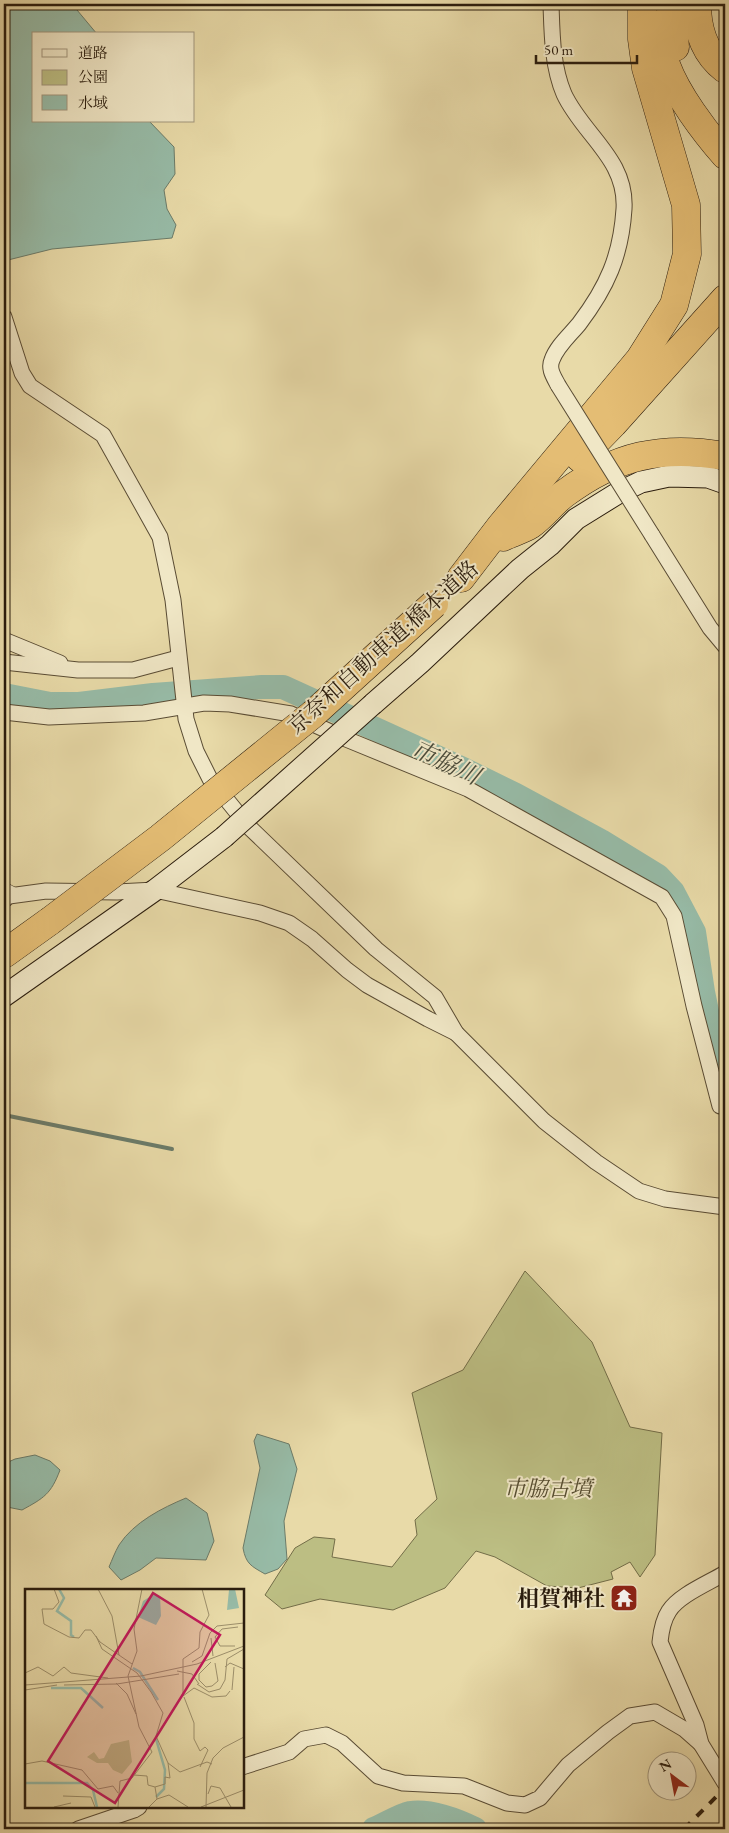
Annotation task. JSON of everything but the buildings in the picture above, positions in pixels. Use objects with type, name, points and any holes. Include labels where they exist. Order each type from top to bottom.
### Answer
[{"type":"highway","points":[[461,578],[500,527],[640,359],[674,305],[687,254],[686,205],[646,68],[642,39],[642,4]]},
{"type":"highway","points":[[658,4],[660,45],[666,66],[703,130],[725,155]]},
{"type":"highway","points":[[672,4],[674,43],[684,73],[699,102],[725,136]]},
{"type":"highway","points":[[697,4],[697,21],[704,44],[725,69]]},
{"type":"highway","name":"京奈和自動車道;橋本道路","points":[[4,954],[50,922],[160,838],[313,714],[434,604],[502,537],[613,424],[725,299]]},
{"type":"highway","points":[[502,537],[530,525],[563,494],[595,473],[627,458],[663,452],[698,451],[725,456]]},
{"type":"street","points":[[551,4],[554,54],[564,94],[583,124],[612,161],[622,182],[624,208],[614,267],[604,287],[558,349],[551,362],[551,372],[710,628],[725,646]]},
{"type":"street","points":[[4,317],[22,373],[30,386],[103,435],[160,537],[173,600],[186,719],[196,751],[210,779],[230,806],[248,826],[376,949],[435,997],[456,1033],[544,1122],[639,1192],[665,1199],[725,1207]]},
{"type":"street","points":[[4,996],[155,890],[224,837],[420,663],[520,569],[550,545],[576,518],[618,493],[641,482],[669,476],[708,477],[725,483]]},
{"type":"street","points":[[4,640],[78,670]]},
{"type":"street","points":[[4,662],[78,670],[133,670],[178,658]]},
{"type":"street","points":[[4,712],[49,717],[144,714],[204,703],[230,704],[291,714],[346,739],[468,789],[662,897],[674,916],[694,1006],[723,1106]]},
{"type":"street","points":[[4,900],[9,896],[46,891],[117,892],[155,890],[260,913],[289,923],[312,939],[347,970],[368,985],[456,1033]]},
{"type":"street","points":[[725,1573],[681,1599],[669,1611],[662,1628],[660,1642],[696,1725],[701,1744],[725,1783]]},
{"type":"street","points":[[244,1766],[290,1752],[304,1739],[326,1735],[342,1743],[378,1776],[403,1783],[464,1786],[507,1803],[525,1805],[540,1798],[573,1760],[630,1716],[655,1712],[684,1729],[701,1744]]},
{"type":"street","points":[[78,1829],[137,1808]]},
{"type":"lane","points":[[4,886],[20,894]]},
{"type":"green space","name":"市脇古墳","points":[[525,1271],[592,1342],[630,1427],[662,1433],[655,1555],[640,1577],[630,1562],[611,1572],[613,1579],[578,1588],[547,1586],[495,1557],[476,1551],[445,1588],[393,1610],[320,1599],[282,1609],[265,1595],[295,1548],[314,1537],[335,1539],[332,1557],[392,1567],[417,1535],[415,1520],[437,1499],[412,1393],[463,1370]]},
{"type":"water","points":[[11,4],[72,4],[95,32],[32,32],[32,122],[150,122],[174,147],[175,174],[164,190],[167,209],[176,225],[172,238],[52,249],[4,261],[4,52],[7,47],[3,25]]},
{"type":"water","points":[[257,1434],[289,1444],[297,1469],[284,1521],[287,1559],[278,1569],[265,1574],[250,1564],[243,1548],[260,1468],[254,1441]]},
{"type":"water","points":[[35,1455],[50,1461],[60,1470],[53,1485],[46,1495],[22,1510],[7,1507],[4,1494],[4,1464],[15,1459]]},
{"type":"water","points":[[186,1498],[207,1513],[214,1541],[206,1560],[156,1558],[140,1570],[121,1580],[109,1567],[125,1537],[132,1529],[149,1517]]},
{"type":"waterway","name":"市脇川","points":[[4,695],[50,704],[79,704],[153,695],[283,687],[516,795],[601,841],[658,876],[673,892],[694,932],[703,992],[715,1050],[725,1081]]},
{"type":"waterway","points":[[4,1115],[172,1149]]},
{"type":"waterway","points":[[374,1829],[406,1814],[418,1812],[443,1816],[475,1829]]},
{"type":"railway","points":[[684,1829],[725,1788]]},
{"type":"place","name":"相賀神社","points":[[624,1598]]}]
